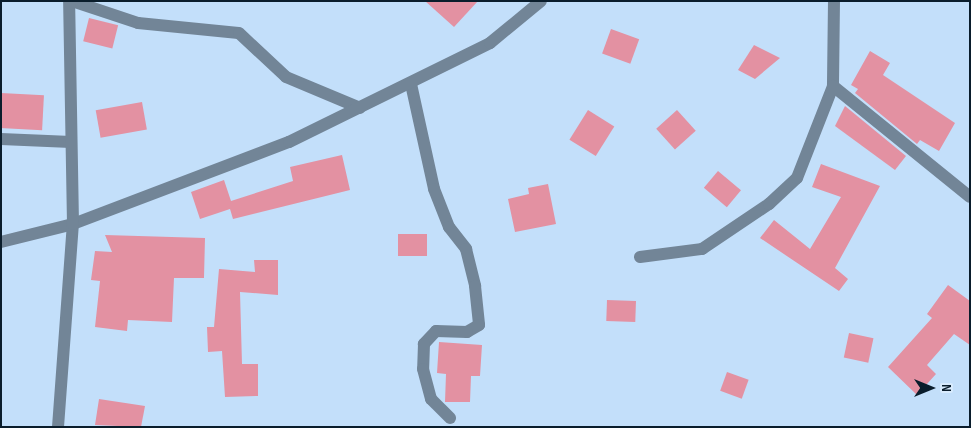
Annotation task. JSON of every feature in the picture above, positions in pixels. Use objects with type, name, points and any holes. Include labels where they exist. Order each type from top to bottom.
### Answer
[{"type":"street","points":[[58,427],[73,224],[70,1],[138,23],[239,33],[286,77],[360,108]]},
{"type":"street","points":[[1,242],[73,224],[289,142],[411,84],[490,43],[541,1]]},
{"type":"street","points":[[640,257],[702,249],[769,204],[797,178],[833,86],[834,1]]},
{"type":"street","points":[[411,84],[434,189],[449,227],[466,248],[475,286],[479,325],[467,332],[436,330],[424,344],[423,369],[431,400],[450,418]]},
{"type":"street","points":[[833,86],[970,197]]},
{"type":"street","points":[[1,139],[71,142]]},
{"type":"building","points":[[425,1],[478,1],[454,27]]},
{"type":"building","points":[[89,18],[118,25],[112,49],[83,41]]},
{"type":"building","points":[[611,29],[639,39],[630,64],[602,53]]},
{"type":"building","points":[[754,45],[780,58],[755,79],[738,70]]},
{"type":"building","points":[[870,51],[890,63],[883,75],[955,123],[939,151],[920,140],[917,144],[855,93],[858,89],[851,85]]},
{"type":"building","points":[[1,93],[44,95],[42,130],[1,128]]},
{"type":"building","points":[[142,102],[147,130],[101,138],[96,110]]},
{"type":"building","points":[[845,106],[906,156],[895,170],[835,126]]},
{"type":"building","points":[[588,110],[614,126],[596,156],[569,140]]},
{"type":"building","points":[[677,110],[696,131],[675,150],[656,129]]},
{"type":"building","points":[[342,155],[350,190],[233,219],[230,209],[200,219],[191,192],[224,180],[231,201],[293,181],[290,167]]},
{"type":"building","points":[[821,164],[880,186],[835,268],[848,279],[839,291],[760,238],[774,220],[810,249],[841,197],[812,187]]},
{"type":"building","points":[[718,171],[741,190],[727,207],[704,188]]},
{"type":"building","points":[[548,184],[556,224],[515,232],[508,199],[529,194],[528,188]]},
{"type":"building","points":[[398,234],[427,234],[427,256],[398,256]]},
{"type":"building","points":[[105,235],[205,238],[204,278],[174,278],[172,322],[128,320],[127,331],[95,327],[100,281],[91,280],[95,251],[112,252]]},
{"type":"building","points":[[254,260],[278,260],[278,295],[240,292],[242,364],[258,364],[258,396],[225,397],[222,351],[208,352],[207,327],[214,327],[219,269],[255,272]]},
{"type":"building","points":[[948,285],[970,301],[970,345],[954,334],[927,365],[936,374],[917,395],[888,367],[932,318],[927,314]]},
{"type":"building","points":[[607,300],[636,301],[635,322],[606,321]]},
{"type":"building","points":[[849,333],[873,338],[868,363],[844,357]]},
{"type":"building","points":[[439,342],[482,345],[480,376],[471,376],[470,402],[445,402],[446,374],[437,373]]},
{"type":"building","points":[[727,372],[749,380],[742,399],[720,391]]},
{"type":"building","points":[[99,399],[145,406],[141,427],[95,425]]}]
